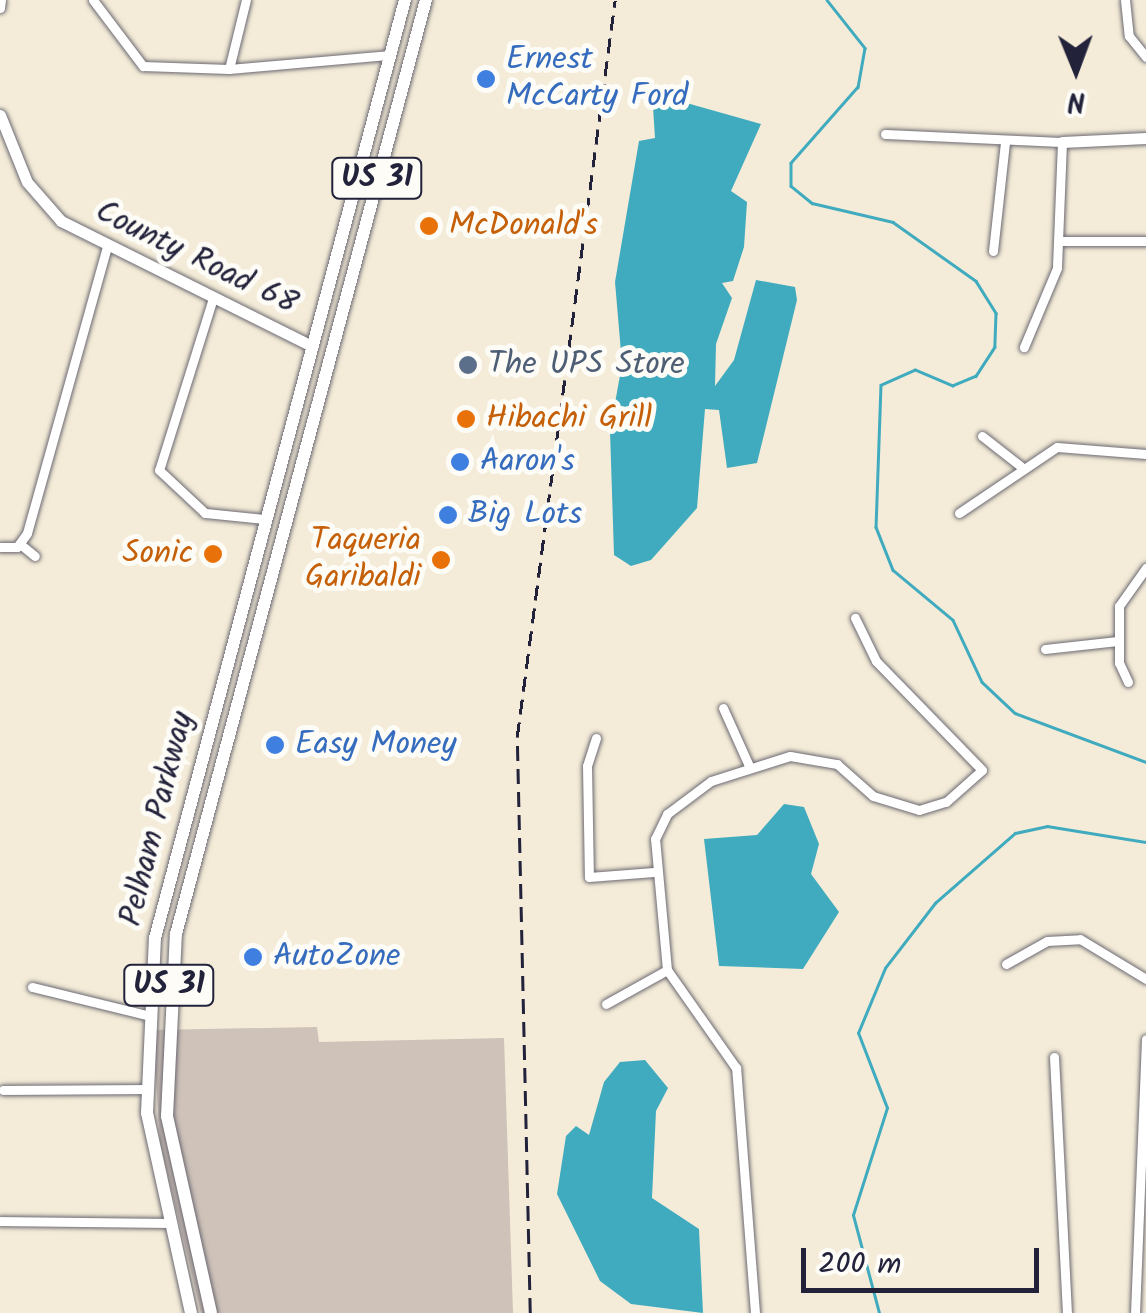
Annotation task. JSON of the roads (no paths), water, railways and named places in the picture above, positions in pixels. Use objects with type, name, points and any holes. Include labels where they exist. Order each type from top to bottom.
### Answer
[{"type":"main road","name":"US 31","points":[[312,346],[405,0]]},
{"type":"main road","name":"US 31","points":[[329,357],[426,0]]},
{"type":"main road","points":[[390,55],[410,56]]},
{"type":"main road","points":[[362,158],[382,162]]},
{"type":"main road","points":[[338,250],[356,256]]},
{"type":"main road","points":[[312,346],[329,357]]},
{"type":"main road","name":"Pelham Parkway","points":[[191,1313],[165,1222],[147,1113],[146,1015],[162,905],[312,346]]},
{"type":"main road","name":"Pelham Parkway","points":[[211,1313],[186,1225],[168,1116],[167,1018],[182,910],[329,357]]},
{"type":"main road","points":[[257,551],[276,554]]},
{"type":"main road","points":[[225,667],[244,674]]},
{"type":"main road","points":[[185,814],[206,818]]},
{"type":"main road","points":[[162,905],[182,910]]},
{"type":"main road","points":[[146,1015],[167,1018]]},
{"type":"main road","points":[[147,1113],[168,1116]]},
{"type":"main road","points":[[165,1222],[186,1225]]},
{"type":"street","points":[[0,8],[2,0]]},
{"type":"street","points":[[92,0],[138,64],[229,69],[390,55]]},
{"type":"street","points":[[229,69],[246,0]]},
{"type":"street","points":[[1124,0],[1129,36],[1146,57]]},
{"type":"street","name":"County Road 68","points":[[0,115],[33,191],[106,248],[312,346]]},
{"type":"street","points":[[885,134],[1005,142],[1146,138]]},
{"type":"street","points":[[993,251],[1005,142]]},
{"type":"street","points":[[1024,348],[1056,275],[1062,142]]},
{"type":"street","points":[[1058,241],[1146,241]]},
{"type":"street","points":[[20,544],[106,248]]},
{"type":"street","points":[[212,298],[159,470],[205,514],[265,520]]},
{"type":"street","points":[[982,436],[1023,468]]},
{"type":"street","points":[[959,512],[1023,468],[1064,446],[1146,454]]},
{"type":"street","points":[[0,547],[20,544],[36,556]]},
{"type":"street","points":[[1128,682],[1118,641],[1123,594],[1146,568]]},
{"type":"street","points":[[754,1313],[736,1068],[668,970],[654,872],[667,814],[711,781],[750,768],[810,756],[837,764],[873,796],[919,810],[946,802],[982,770],[876,661],[855,618]]},
{"type":"street","points":[[1045,649],[1118,641]]},
{"type":"street","points":[[723,708],[750,768]]},
{"type":"street","points":[[596,738],[587,766],[589,878],[654,872]]},
{"type":"street","points":[[1006,964],[1047,941],[1095,943],[1146,979]]},
{"type":"street","points":[[606,1004],[668,970]]},
{"type":"street","points":[[32,987],[146,1015]]},
{"type":"street","points":[[1135,1313],[1141,1241],[1146,1039]]},
{"type":"street","points":[[1054,1058],[1067,1313]]},
{"type":"street","points":[[3,1090],[146,1089]]},
{"type":"street","points":[[0,1221],[165,1222]]},
{"type":"water","points":[[676,100],[761,124],[731,191],[747,202],[744,247],[733,281],[722,283],[732,298],[716,344],[715,386],[734,360],[756,280],[795,287],[797,300],[757,463],[727,468],[719,410],[705,409],[697,508],[651,560],[631,566],[614,555],[610,431],[622,364],[615,282],[639,141],[655,138],[653,107]]},
{"type":"water","points":[[784,804],[804,807],[819,844],[811,874],[839,912],[803,969],[719,966],[704,839],[757,835]]},
{"type":"water","points":[[645,1060],[668,1088],[656,1111],[652,1198],[699,1229],[703,1313],[631,1304],[600,1281],[557,1194],[566,1136],[576,1126],[589,1135],[604,1082],[620,1062]]},
{"type":"waterway","points":[[827,0],[865,48],[858,87],[791,163],[791,186],[812,203],[893,222],[976,281],[996,313],[995,347],[976,376],[953,386],[915,370],[881,385],[876,527],[893,570],[953,620],[982,682],[1015,713],[1146,762]]},
{"type":"waterway","points":[[879,1313],[853,1215],[887,1108],[858,1033],[885,968],[935,903],[1015,833],[1047,826],[1146,842]]},
{"type":"railway","points":[[530,1313],[517,737],[615,0]]},
{"type":"place","name":"Ernest McCarty Ford","points":[[486,79]]},
{"type":"place","name":"McDonald's","points":[[429,226]]},
{"type":"place","name":"The UPS Store","points":[[468,365]]},
{"type":"place","name":"Hibachi Grill","points":[[466,419]]},
{"type":"place","name":"Aaron's","points":[[460,462]]},
{"type":"place","name":"Big Lots","points":[[448,515]]},
{"type":"place","name":"Sonic","points":[[213,554]]},
{"type":"place","name":"Taqueria Garibaldi","points":[[441,560]]},
{"type":"place","name":"Easy Money","points":[[275,745]]},
{"type":"place","name":"AutoZone","points":[[253,957]]}]
